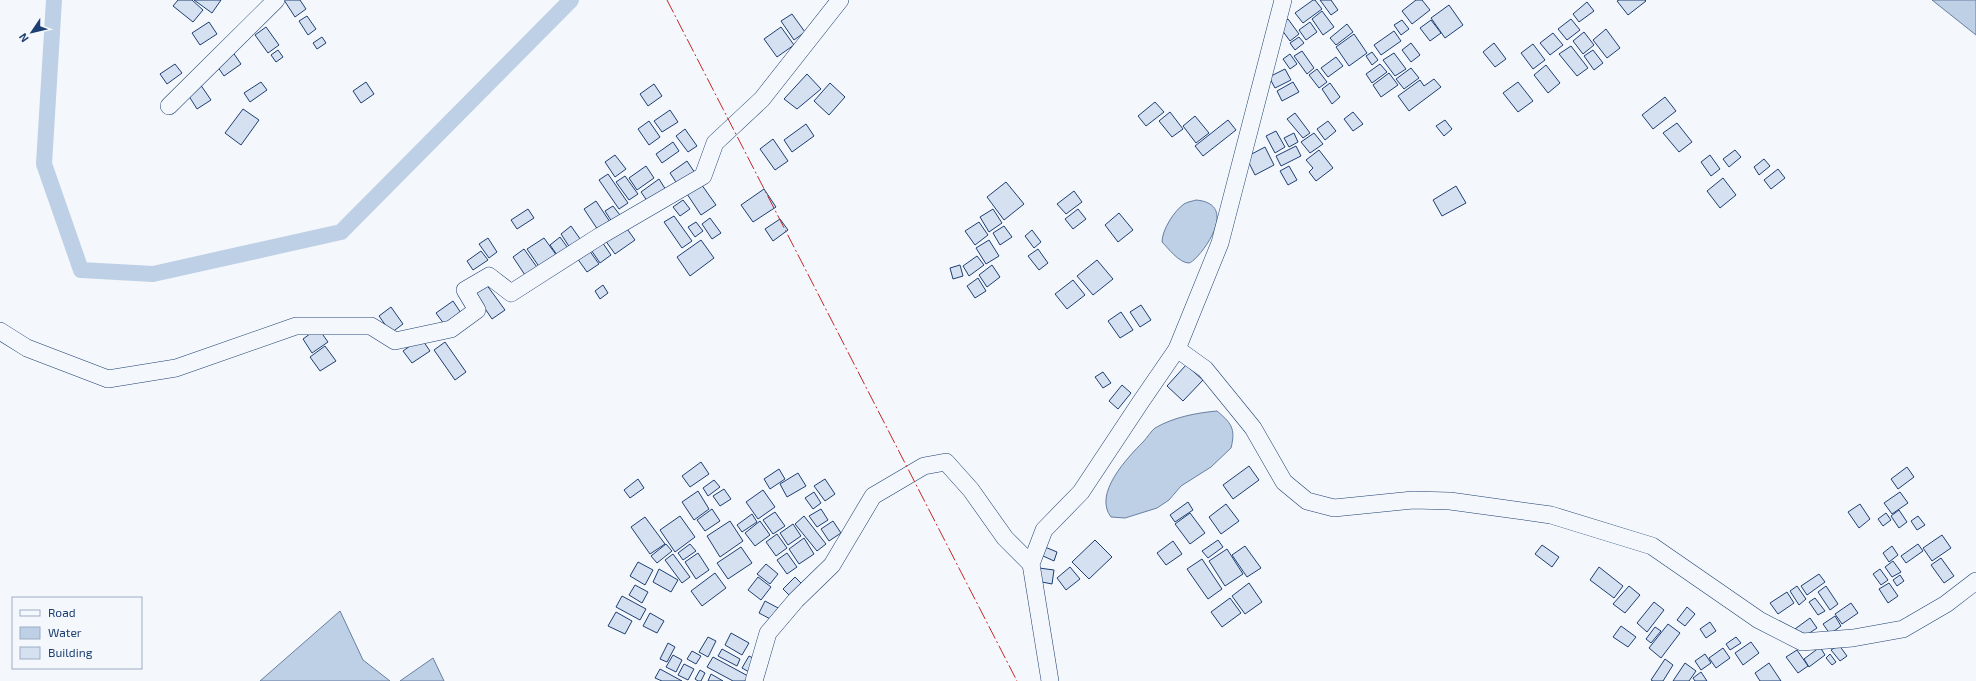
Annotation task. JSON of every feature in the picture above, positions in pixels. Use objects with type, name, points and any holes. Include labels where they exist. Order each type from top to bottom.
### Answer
[{"type":"street","points":[[169,106],[276,0]]},
{"type":"street","points":[[0,331],[27,348],[108,379],[176,368],[296,326],[371,326],[395,341],[451,329],[477,310],[464,290],[489,276],[511,293],[600,236],[703,176],[715,143],[762,99],[840,0]]},
{"type":"street","points":[[1050,681],[1031,564],[1044,530],[1081,492],[1177,349],[1220,243],[1283,0]]},
{"type":"street","points":[[1177,349],[1205,369],[1253,428],[1284,482],[1307,501],[1334,508],[1413,500],[1450,501],[1551,515],[1652,546],[1758,620],[1802,642],[1853,638],[1903,629],[1946,604],[1976,581]]},
{"type":"street","points":[[754,681],[768,633],[796,600],[832,565],[873,496],[924,466],[946,462],[971,490],[1005,538],[1031,564]]},
{"type":"water","points":[[1932,0],[1976,0],[1976,35]]},
{"type":"water","points":[[1196,200],[1210,204],[1216,212],[1217,222],[1207,244],[1200,254],[1189,263],[1181,261],[1162,242],[1166,227],[1176,211],[1184,204]]},
{"type":"water","points":[[1217,411],[1231,426],[1233,435],[1231,448],[1211,467],[1181,486],[1169,500],[1157,508],[1125,518],[1111,517],[1107,508],[1106,498],[1109,487],[1121,467],[1155,428],[1177,418]]},
{"type":"water","points":[[340,611],[363,660],[390,681],[260,681]]},
{"type":"water","points":[[433,658],[444,681],[400,681]]},
{"type":"building","points":[[178,0],[192,0],[203,10],[193,22],[173,6]]},
{"type":"building","points":[[194,0],[221,0],[212,13]]},
{"type":"building","points":[[284,0],[300,0],[306,9],[295,17]]},
{"type":"building","points":[[1315,0],[1322,9],[1303,23],[1295,13]]},
{"type":"building","points":[[1320,0],[1331,0],[1338,10],[1331,15]]},
{"type":"building","points":[[1416,0],[1422,0],[1430,10],[1412,24],[1402,11]]},
{"type":"building","points":[[1617,1],[1646,1],[1628,15]]},
{"type":"building","points":[[1587,2],[1594,11],[1579,22],[1573,14]]},
{"type":"building","points":[[1449,5],[1463,25],[1445,38],[1431,18]]},
{"type":"building","points":[[1322,11],[1334,27],[1323,35],[1312,19]]},
{"type":"building","points":[[792,14],[805,32],[794,40],[781,21]]},
{"type":"building","points":[[307,16],[316,29],[308,35],[299,21]]},
{"type":"building","points":[[1288,19],[1299,34],[1290,41],[1279,26]]},
{"type":"building","points":[[1571,19],[1580,30],[1567,40],[1558,29]]},
{"type":"building","points":[[1402,20],[1409,29],[1401,35],[1394,25]]},
{"type":"building","points":[[1431,20],[1441,33],[1430,41],[1420,28]]},
{"type":"building","points":[[209,22],[217,34],[200,45],[192,33]]},
{"type":"building","points":[[1310,22],[1317,32],[1306,40],[1299,30]]},
{"type":"building","points":[[1347,24],[1353,32],[1336,45],[1330,38]]},
{"type":"building","points":[[266,27],[279,45],[268,53],[255,35]]},
{"type":"building","points":[[781,27],[794,45],[777,57],[764,39]]},
{"type":"building","points":[[1606,29],[1620,48],[1607,58],[1593,40]]},
{"type":"building","points":[[1394,31],[1401,41],[1381,55],[1374,45]]},
{"type":"building","points":[[1584,32],[1594,45],[1583,54],[1573,41]]},
{"type":"building","points":[[1553,33],[1563,45],[1550,55],[1540,43]]},
{"type":"building","points":[[1354,34],[1367,53],[1349,66],[1336,47]]},
{"type":"building","points":[[322,37],[326,43],[317,49],[313,43]]},
{"type":"building","points":[[1299,37],[1304,43],[1295,50],[1290,43]]},
{"type":"building","points":[[1411,43],[1420,55],[1411,62],[1402,50]]},
{"type":"building","points":[[1494,43],[1506,59],[1495,67],[1483,52]]},
{"type":"building","points":[[1533,44],[1545,60],[1533,69],[1521,53]]},
{"type":"building","points":[[1571,46],[1588,68],[1577,76],[1559,54]]},
{"type":"building","points":[[278,50],[283,57],[276,62],[271,55]]},
{"type":"building","points":[[1593,50],[1603,63],[1594,70],[1584,56]]},
{"type":"building","points":[[232,51],[241,64],[224,76],[215,63]]},
{"type":"building","points":[[1302,51],[1314,68],[1307,74],[1294,56]]},
{"type":"building","points":[[1372,52],[1378,60],[1372,65],[1366,56]]},
{"type":"building","points":[[1394,53],[1406,69],[1395,76],[1383,60]]},
{"type":"building","points":[[1290,54],[1297,64],[1290,69],[1283,59]]},
{"type":"building","points":[[1336,57],[1343,66],[1328,77],[1321,68]]},
{"type":"building","points":[[175,64],[182,73],[167,84],[160,74]]},
{"type":"building","points":[[1380,64],[1387,72],[1372,83],[1366,74]]},
{"type":"building","points":[[1546,65],[1560,83],[1548,93],[1534,75]]},
{"type":"building","points":[[1411,68],[1419,78],[1404,89],[1396,79]]},
{"type":"building","points":[[1285,69],[1291,80],[1275,88],[1269,77]]},
{"type":"building","points":[[1317,69],[1327,82],[1319,88],[1309,75]]},
{"type":"building","points":[[1389,73],[1398,85],[1381,97],[1373,85]]},
{"type":"building","points":[[807,74],[821,89],[797,109],[784,99]]},
{"type":"building","points":[[1434,79],[1441,87],[1409,111],[1398,96],[1420,80],[1424,86]]},
{"type":"building","points":[[261,82],[267,90],[250,102],[244,93]]},
{"type":"building","points":[[366,82],[374,94],[361,103],[353,91]]},
{"type":"building","points":[[1293,82],[1299,92],[1282,101],[1277,91]]},
{"type":"building","points":[[1518,82],[1533,101],[1518,112],[1503,93]]},
{"type":"building","points":[[830,83],[845,97],[829,115],[814,101]]},
{"type":"building","points":[[1330,83],[1340,97],[1332,104],[1322,89]]},
{"type":"building","points":[[200,84],[211,100],[197,109],[187,93]]},
{"type":"building","points":[[654,84],[662,96],[648,106],[640,94]]},
{"type":"building","points":[[1665,97],[1676,111],[1653,129],[1642,115]]},
{"type":"building","points":[[1155,102],[1164,112],[1146,126],[1138,116]]},
{"type":"building","points":[[243,109],[259,120],[241,145],[225,133]]},
{"type":"building","points":[[670,110],[678,122],[662,132],[654,121]]},
{"type":"building","points":[[1170,112],[1183,129],[1172,137],[1159,121]]},
{"type":"building","points":[[1353,112],[1363,124],[1353,131],[1344,119]]},
{"type":"building","points":[[1295,113],[1310,133],[1303,138],[1287,119]]},
{"type":"building","points":[[1195,116],[1209,133],[1196,143],[1183,126]]},
{"type":"building","points":[[1228,120],[1236,130],[1203,156],[1195,146]]},
{"type":"building","points":[[1445,120],[1452,129],[1444,136],[1436,126]]},
{"type":"building","points":[[649,121],[660,137],[649,145],[638,129]]},
{"type":"building","points":[[1328,121],[1336,131],[1325,140],[1317,129]]},
{"type":"building","points":[[1677,123],[1692,142],[1679,152],[1663,133]]},
{"type":"building","points":[[806,124],[814,136],[792,152],[784,140]]},
{"type":"building","points":[[685,129],[697,146],[688,152],[676,136]]},
{"type":"building","points":[[1276,131],[1285,147],[1275,153],[1266,136]]},
{"type":"building","points":[[1294,133],[1298,142],[1289,147],[1284,138]]},
{"type":"building","points":[[1314,133],[1323,144],[1310,153],[1301,142]]},
{"type":"building","points":[[773,139],[788,161],[775,170],[760,149]]},
{"type":"building","points":[[673,142],[679,151],[662,163],[656,154]]},
{"type":"building","points":[[1296,146],[1301,156],[1281,166],[1276,156]]},
{"type":"building","points":[[1265,147],[1274,165],[1255,175],[1246,157]]},
{"type":"building","points":[[1319,150],[1333,168],[1316,181],[1309,172],[1313,168],[1306,160]]},
{"type":"building","points":[[1735,150],[1741,157],[1729,167],[1723,159]]},
{"type":"building","points":[[615,155],[626,169],[615,177],[605,162]]},
{"type":"building","points":[[1710,155],[1720,169],[1711,176],[1701,162]]},
{"type":"building","points":[[1764,159],[1770,166],[1759,175],[1754,167]]},
{"type":"building","points":[[687,161],[697,176],[680,188],[670,173]]},
{"type":"building","points":[[646,166],[654,178],[637,190],[629,178]]},
{"type":"building","points":[[1289,166],[1297,180],[1288,185],[1280,171]]},
{"type":"building","points":[[1778,169],[1785,178],[1771,189],[1764,180]]},
{"type":"building","points":[[608,174],[628,203],[619,209],[599,180]]},
{"type":"building","points":[[625,176],[638,194],[629,200],[616,182]]},
{"type":"building","points":[[1723,178],[1736,195],[1720,208],[1707,191]]},
{"type":"building","points":[[659,179],[666,190],[648,202],[641,192]]},
{"type":"building","points":[[699,181],[716,205],[701,215],[685,191]]},
{"type":"building","points":[[1006,182],[1024,204],[1004,220],[987,197]]},
{"type":"building","points":[[1456,186],[1466,203],[1442,216],[1433,200]]},
{"type":"building","points":[[764,189],[776,207],[753,222],[741,205]]},
{"type":"building","points":[[1074,191],[1082,202],[1066,214],[1057,204]]},
{"type":"building","points":[[683,200],[690,209],[680,216],[673,207]]},
{"type":"building","points":[[596,201],[612,225],[600,233],[584,209]]},
{"type":"building","points":[[613,206],[623,219],[614,225],[605,211]]},
{"type":"building","points":[[528,209],[534,218],[517,229],[511,220]]},
{"type":"building","points":[[993,209],[1002,223],[989,232],[980,217]]},
{"type":"building","points":[[1078,209],[1086,219],[1073,229],[1065,219]]},
{"type":"building","points":[[1119,213],[1133,230],[1118,242],[1105,225]]},
{"type":"building","points":[[674,216],[692,241],[682,248],[664,222]]},
{"type":"building","points":[[710,218],[721,233],[712,239],[702,224]]},
{"type":"building","points":[[780,219],[788,230],[773,241],[765,229]]},
{"type":"building","points":[[696,222],[703,231],[695,237],[688,227]]},
{"type":"building","points":[[979,222],[988,235],[975,245],[965,231]]},
{"type":"building","points":[[571,226],[583,243],[572,251],[561,234]]},
{"type":"building","points":[[625,226],[635,240],[615,254],[605,240]]},
{"type":"building","points":[[1004,226],[1012,237],[1000,245],[993,233]]},
{"type":"building","points":[[1032,230],[1041,242],[1034,248],[1025,236]]},
{"type":"building","points":[[560,237],[570,251],[560,259],[550,245]]},
{"type":"building","points":[[488,238],[497,252],[489,258],[479,244]]},
{"type":"building","points":[[544,238],[557,256],[540,268],[527,249]]},
{"type":"building","points":[[600,239],[611,255],[600,263],[589,247]]},
{"type":"building","points":[[701,240],[714,258],[690,276],[677,257]]},
{"type":"building","points":[[989,240],[999,256],[986,264],[976,248]]},
{"type":"building","points":[[524,249],[539,270],[527,278],[513,257]]},
{"type":"building","points":[[1038,249],[1048,263],[1039,270],[1028,256]]},
{"type":"building","points":[[589,250],[599,264],[587,272],[577,258]]},
{"type":"building","points":[[481,251],[488,260],[473,270],[467,261]]},
{"type":"building","points":[[977,256],[984,265],[969,276],[963,266]]},
{"type":"building","points":[[1097,260],[1113,279],[1093,295],[1077,276]]},
{"type":"building","points":[[960,265],[963,276],[953,279],[950,268]]},
{"type":"building","points":[[992,265],[1000,277],[987,287],[979,275]]},
{"type":"building","points":[[978,278],[986,291],[975,298],[967,286]]},
{"type":"building","points":[[1073,280],[1085,295],[1067,309],[1055,294]]},
{"type":"building","points":[[486,284],[505,310],[492,319],[474,292]]},
{"type":"building","points":[[603,285],[608,293],[600,299],[595,291]]},
{"type":"building","points":[[453,301],[461,313],[444,324],[436,313]]},
{"type":"building","points":[[1141,305],[1151,320],[1140,327],[1130,312]]},
{"type":"building","points":[[391,307],[403,324],[391,333],[379,316]]},
{"type":"building","points":[[1121,312],[1133,330],[1120,338],[1108,321]]},
{"type":"building","points":[[318,328],[328,342],[312,353],[303,339]]},
{"type":"building","points":[[421,338],[430,351],[412,363],[403,351]]},
{"type":"building","points":[[445,342],[466,372],[455,380],[434,350]]},
{"type":"building","points":[[325,346],[336,361],[320,371],[310,357]]},
{"type":"building","points":[[1186,365],[1203,380],[1183,401],[1167,386]]},
{"type":"building","points":[[1103,372],[1111,383],[1103,388],[1095,377]]},
{"type":"building","points":[[1122,385],[1131,393],[1118,409],[1109,401]]},
{"type":"building","points":[[701,462],[709,474],[690,487],[682,476]]},
{"type":"building","points":[[1249,466],[1259,480],[1233,499],[1223,485]]},
{"type":"building","points":[[1907,467],[1914,477],[1898,489],[1891,479]]},
{"type":"building","points":[[779,469],[785,479],[770,489],[764,479]]},
{"type":"building","points":[[798,473],[806,486],[787,497],[780,484]]},
{"type":"building","points":[[638,479],[644,488],[630,498],[624,490]]},
{"type":"building","points":[[825,479],[835,494],[825,501],[814,486]]},
{"type":"building","points":[[714,480],[720,487],[708,496],[703,488]]},
{"type":"building","points":[[724,489],[731,499],[720,506],[713,496]]},
{"type":"building","points":[[763,490],[775,507],[758,519],[746,502]]},
{"type":"building","points":[[698,491],[709,509],[694,520],[682,502]]},
{"type":"building","points":[[814,492],[821,503],[813,509],[805,498]]},
{"type":"building","points":[[1900,492],[1908,503],[1892,514],[1884,503]]},
{"type":"building","points":[[1188,502],[1193,510],[1175,522],[1170,515]]},
{"type":"building","points":[[1226,504],[1239,521],[1221,534],[1209,517]]},
{"type":"building","points":[[1860,504],[1870,519],[1859,528],[1848,512]]},
{"type":"building","points":[[712,509],[720,521],[705,531],[697,520]]},
{"type":"building","points":[[821,509],[828,520],[817,527],[809,516]]},
{"type":"building","points":[[1899,510],[1907,522],[1899,528],[1891,516]]},
{"type":"building","points":[[775,512],[785,526],[773,534],[763,520]]},
{"type":"building","points":[[1190,513],[1205,533],[1190,544],[1175,524]]},
{"type":"building","points":[[1886,513],[1891,520],[1883,526],[1878,519]]},
{"type":"building","points":[[752,514],[757,522],[742,532],[737,525]]},
{"type":"building","points":[[680,516],[695,537],[675,552],[660,530]]},
{"type":"building","points":[[804,516],[826,544],[817,551],[795,524]]},
{"type":"building","points":[[1918,516],[1925,525],[1917,530],[1911,521]]},
{"type":"building","points":[[645,517],[665,544],[650,554],[631,527]]},
{"type":"building","points":[[730,521],[743,541],[720,557],[707,536]]},
{"type":"building","points":[[760,521],[770,535],[755,546],[745,533]]},
{"type":"building","points":[[833,521],[841,533],[829,541],[821,529]]},
{"type":"building","points":[[793,524],[801,536],[788,545],[780,533]]},
{"type":"building","points":[[777,534],[787,548],[776,556],[766,542]]},
{"type":"building","points":[[1942,535],[1951,548],[1932,561],[1923,548]]},
{"type":"building","points":[[804,538],[814,554],[799,564],[789,549]]},
{"type":"building","points":[[1095,540],[1112,557],[1089,579],[1072,562]]},
{"type":"building","points":[[1218,540],[1223,547],[1208,558],[1202,551]]},
{"type":"building","points":[[1173,541],[1182,554],[1166,565],[1157,553]]},
{"type":"building","points":[[666,544],[672,551],[657,563],[651,556]]},
{"type":"building","points":[[690,544],[696,551],[683,560],[678,553]]},
{"type":"building","points":[[1918,544],[1923,551],[1906,563],[1901,556]]},
{"type":"building","points":[[1542,545],[1559,557],[1552,567],[1535,554]]},
{"type":"building","points":[[1245,546],[1261,568],[1247,577],[1232,555]]},
{"type":"building","points":[[1892,546],[1898,555],[1889,562],[1883,553]]},
{"type":"building","points":[[741,547],[752,563],[728,579],[717,563]]},
{"type":"building","points":[[1045,547],[1057,552],[1054,561],[1041,555]]},
{"type":"building","points":[[1227,549],[1243,574],[1225,586],[1209,561]]},
{"type":"building","points":[[698,553],[709,570],[696,579],[685,562]]},
{"type":"building","points":[[787,553],[797,567],[787,574],[777,560]]},
{"type":"building","points":[[673,554],[690,577],[682,583],[665,560]]},
{"type":"building","points":[[1941,558],[1954,576],[1944,583],[1931,565]]},
{"type":"building","points":[[1202,559],[1222,589],[1208,599],[1187,569]]},
{"type":"building","points":[[1893,561],[1901,572],[1892,577],[1885,567]]},
{"type":"building","points":[[638,562],[653,570],[645,585],[630,576]]},
{"type":"building","points":[[766,564],[778,574],[770,584],[757,574]]},
{"type":"building","points":[[1070,567],[1080,579],[1066,590],[1057,578]]},
{"type":"building","points":[[1599,567],[1623,586],[1614,598],[1590,580]]},
{"type":"building","points":[[1039,568],[1054,570],[1052,584],[1037,581]]},
{"type":"building","points":[[659,569],[678,580],[671,592],[653,582]]},
{"type":"building","points":[[1880,569],[1888,580],[1881,585],[1873,574]]},
{"type":"building","points":[[715,573],[726,588],[702,606],[691,591]]},
{"type":"building","points":[[1819,574],[1825,582],[1807,595],[1801,586]]},
{"type":"building","points":[[1900,575],[1904,581],[1897,586],[1893,580]]},
{"type":"building","points":[[758,577],[771,587],[761,600],[748,590]]},
{"type":"building","points":[[795,577],[805,587],[793,599],[783,589]]},
{"type":"building","points":[[1249,583],[1262,602],[1245,614],[1232,596]]},
{"type":"building","points":[[1889,583],[1898,596],[1888,603],[1879,589]]},
{"type":"building","points":[[635,585],[648,592],[642,603],[629,595]]},
{"type":"building","points":[[1629,586],[1640,595],[1625,613],[1613,604]]},
{"type":"building","points":[[1797,586],[1806,599],[1799,605],[1790,591]]},
{"type":"building","points":[[1826,586],[1838,604],[1830,610],[1818,592]]},
{"type":"building","points":[[1787,592],[1794,603],[1778,614],[1770,603]]},
{"type":"building","points":[[622,596],[646,609],[640,620],[616,607]]},
{"type":"building","points":[[1230,598],[1241,613],[1222,627],[1211,612]]},
{"type":"building","points":[[1815,598],[1825,611],[1818,615],[1809,602]]},
{"type":"building","points":[[765,601],[780,609],[774,621],[759,613]]},
{"type":"building","points":[[1654,602],[1664,610],[1647,632],[1637,623]]},
{"type":"building","points":[[1851,603],[1858,613],[1842,624],[1835,614]]},
{"type":"building","points":[[1687,607],[1695,614],[1685,626],[1677,620]]},
{"type":"building","points":[[616,612],[632,621],[625,634],[608,626]]},
{"type":"building","points":[[650,613],[664,621],[657,633],[643,626]]},
{"type":"building","points":[[1835,616],[1841,626],[1830,634],[1823,624]]},
{"type":"building","points":[[1810,618],[1817,628],[1802,638],[1795,629]]},
{"type":"building","points":[[1710,622],[1716,631],[1706,638],[1700,629]]},
{"type":"building","points":[[1668,624],[1680,633],[1661,658],[1649,648]]},
{"type":"building","points":[[1621,626],[1636,637],[1628,647],[1613,637]]},
{"type":"building","points":[[1655,627],[1661,631],[1651,643],[1646,639]]},
{"type":"building","points":[[731,633],[749,643],[742,655],[725,645]]},
{"type":"building","points":[[708,637],[716,641],[708,657],[699,652]]},
{"type":"building","points":[[1736,637],[1741,643],[1730,650],[1726,644]]},
{"type":"building","points":[[1751,642],[1759,653],[1743,665],[1735,653]]},
{"type":"building","points":[[668,643],[675,647],[667,662],[660,659]]},
{"type":"building","points":[[1839,645],[1847,656],[1840,661],[1831,650]]},
{"type":"building","points":[[1820,647],[1825,655],[1809,667],[1804,659]]},
{"type":"building","points":[[1723,648],[1730,658],[1716,668],[1709,658]]},
{"type":"building","points":[[722,649],[740,659],[737,666],[718,656]]},
{"type":"building","points":[[1797,650],[1808,666],[1798,673],[1786,657]]},
{"type":"building","points":[[692,651],[701,656],[696,664],[687,659]]},
{"type":"building","points":[[1705,654],[1711,663],[1701,670],[1695,661]]},
{"type":"building","points":[[1830,654],[1836,662],[1832,665],[1826,658]]},
{"type":"building","points":[[673,655],[682,660],[676,672],[666,667]]},
{"type":"building","points":[[749,656],[757,660],[751,673],[742,668]]},
{"type":"building","points":[[713,657],[748,676],[745,681],[733,681],[707,667]]},
{"type":"building","points":[[1665,659],[1673,665],[1663,681],[1651,680]]},
{"type":"building","points":[[1685,663],[1696,671],[1689,681],[1673,681]]},
{"type":"building","points":[[1769,663],[1781,681],[1760,681],[1755,673]]},
{"type":"building","points":[[684,664],[694,669],[688,680],[678,675]]},
{"type":"building","points":[[660,669],[682,681],[662,681],[655,678]]},
{"type":"building","points":[[700,670],[705,673],[701,681],[698,681],[695,679]]},
{"type":"building","points":[[1701,672],[1707,681],[1695,681],[1693,678]]},
{"type":"building","points":[[711,674],[723,681],[708,681]]},
{"type":"waterway","points":[[54,0],[44,164],[81,270],[153,274],[341,232],[571,0]]},
{"type":"power","points":[[667,0],[1017,681]]}]
